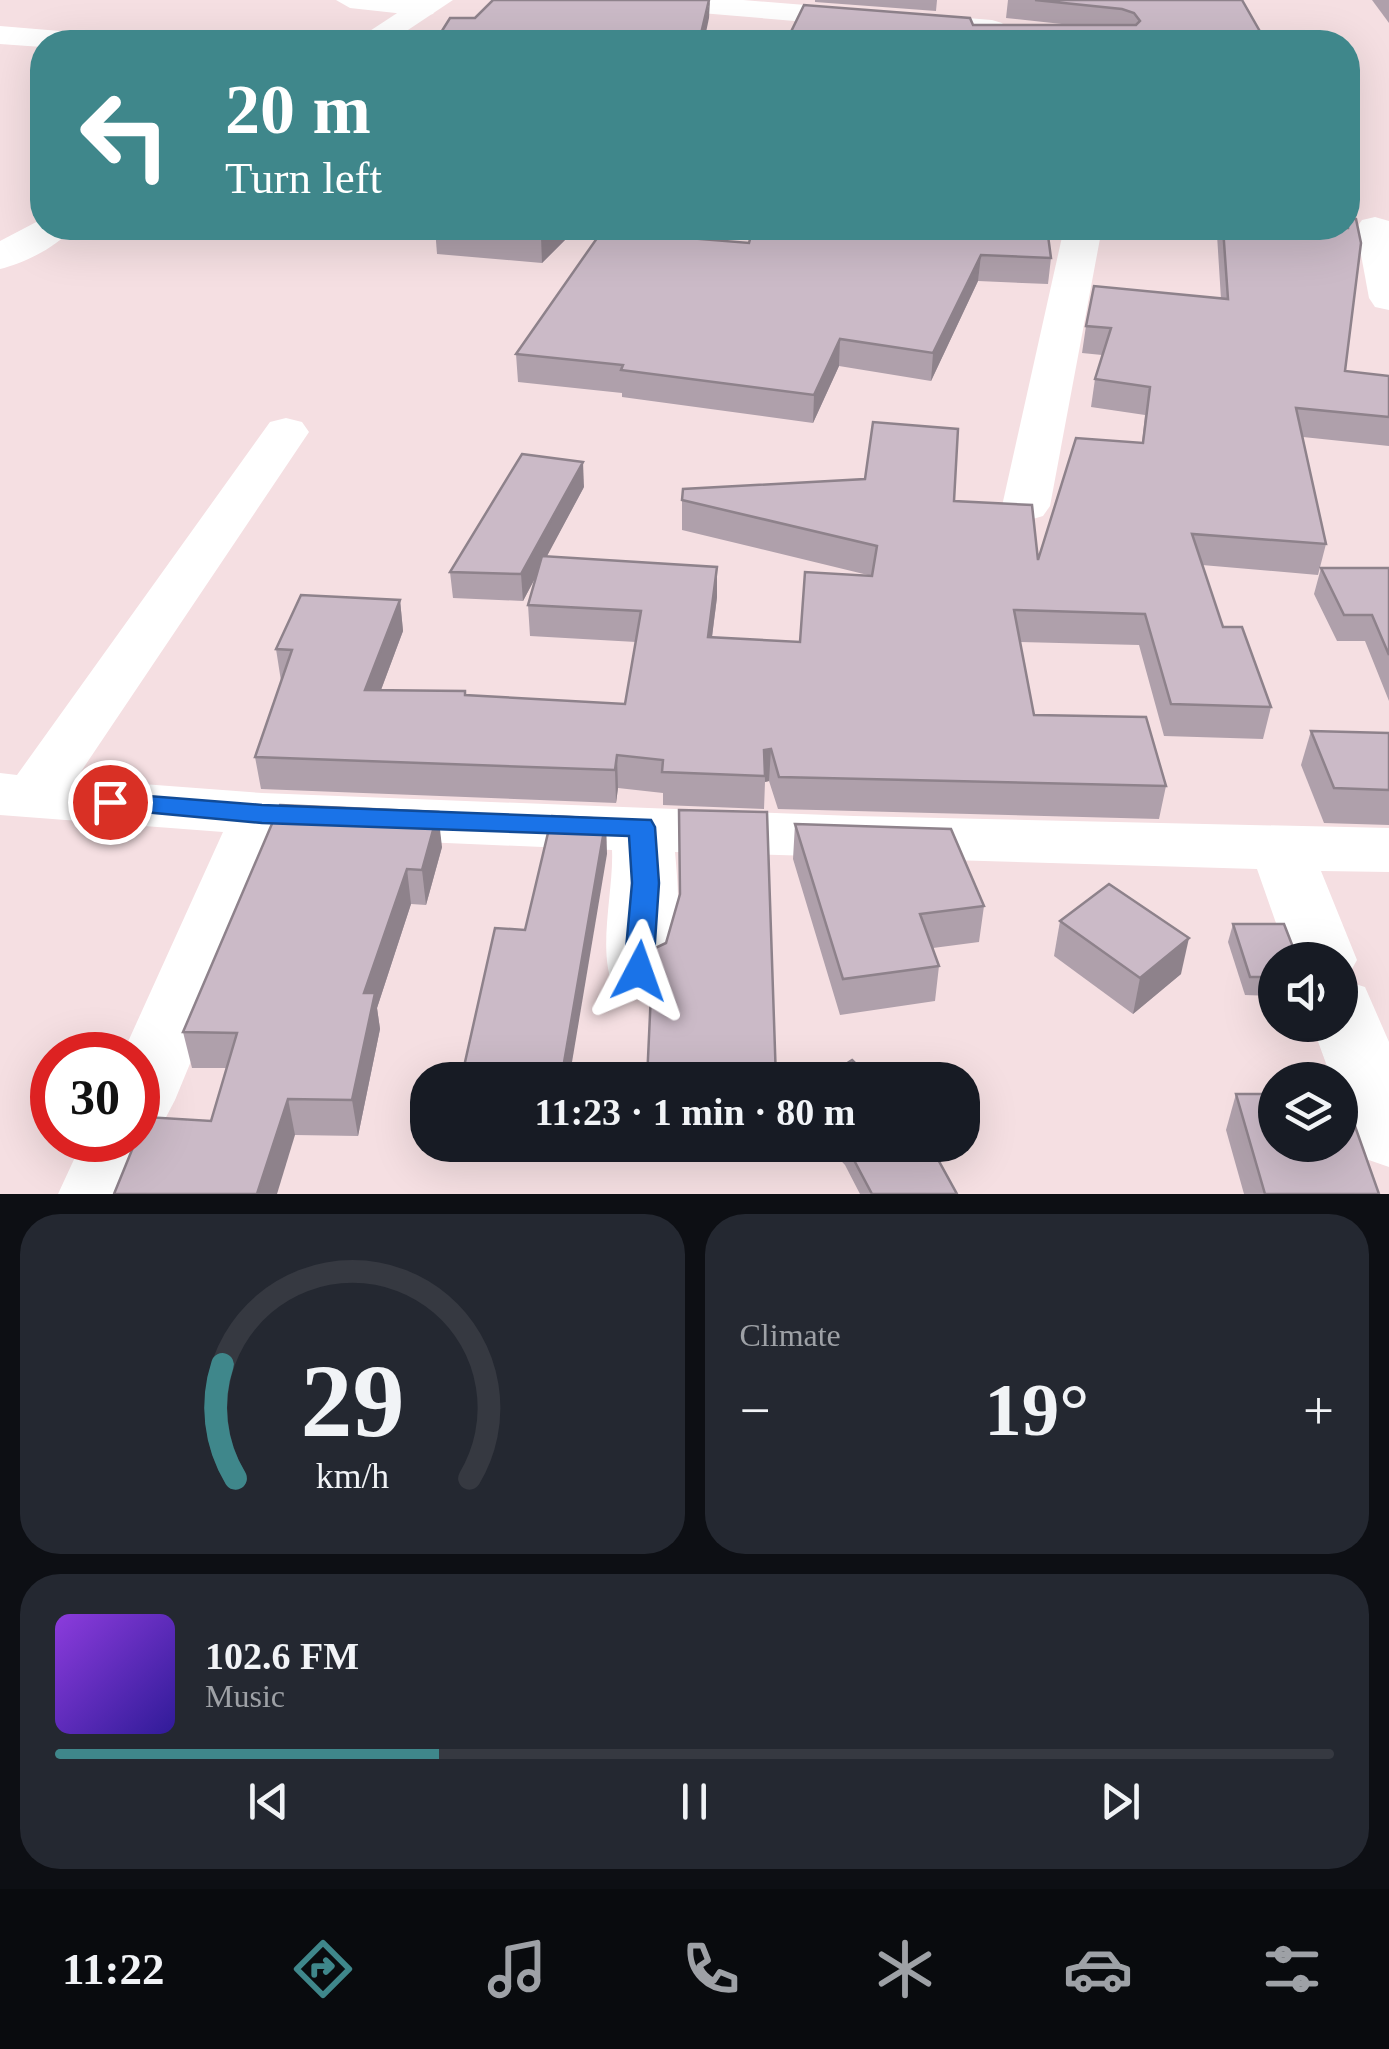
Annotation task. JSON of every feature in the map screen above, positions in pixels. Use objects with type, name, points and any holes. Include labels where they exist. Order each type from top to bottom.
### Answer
[{"type":"main road","points":[[389,30],[431,4]]},
{"type":"main road","points":[[0,257],[30,240]]},
{"type":"street","points":[[350,0],[431,4]]},
{"type":"street","points":[[641,0],[796,6],[950,30]]},
{"type":"street","points":[[781,30],[796,6]]},
{"type":"street","points":[[0,35],[30,38]]},
{"type":"street","points":[[1370,228],[1389,298]]},
{"type":"street","points":[[1026,506],[1081,240]]},
{"type":"street","points":[[17,794],[286,432]]},
{"type":"street","points":[[17,794],[262,814],[854,838],[1389,850]]},
{"type":"street","points":[[160,1049],[262,814]]},
{"type":"street","points":[[639,971],[646,883],[642,827]]},
{"type":"street","points":[[1280,847],[1316,942]]},
{"type":"street","points":[[1354,1042],[1389,1136]]},
{"type":"street","points":[[96,1194],[110,1162]]},
{"type":"building","points":[[493,0],[709,0],[702,30],[442,30],[450,18],[475,18]]},
{"type":"building","points":[[1035,0],[1242,0],[1259,30],[792,30],[804,5],[970,18],[973,25],[1136,25],[1140,21],[1134,13]]},
{"type":"building","points":[[1360,238],[1361,243],[1345,371],[1389,376],[1389,417],[1296,408],[1326,544],[1192,534],[1223,627],[1242,627],[1271,707],[1171,704],[1145,614],[1014,610],[1034,715],[1146,717],[1166,786],[779,777],[771,749],[764,750],[765,776],[662,772],[663,760],[617,755],[615,770],[255,757],[292,650],[276,649],[301,595],[400,600],[365,690],[465,691],[465,695],[625,704],[641,611],[528,605],[542,556],[717,567],[708,637],[800,642],[805,572],[872,576],[877,546],[682,500],[683,489],[865,479],[873,422],[958,429],[954,501],[1032,505],[1038,560],[1076,438],[1143,443],[1150,387],[1095,379],[1111,328],[1086,326],[1094,286],[1228,299],[1224,240]]},
{"type":"building","points":[[596,240],[1049,240],[1051,258],[981,255],[933,353],[840,339],[814,395],[621,370],[623,365],[516,354]]},
{"type":"building","points":[[522,454],[583,462],[521,574],[450,572]]},
{"type":"building","points":[[1321,568],[1389,568],[1389,655],[1372,615],[1344,615]]},
{"type":"building","points":[[1311,731],[1389,733],[1389,790],[1334,788]]},
{"type":"building","points":[[280,805],[438,812],[422,870],[407,869],[364,993],[375,993],[352,1100],[288,1099],[257,1194],[114,1194],[127,1162],[160,1162],[160,1118],[211,1121],[237,1033],[183,1032]]},
{"type":"building","points":[[679,810],[767,812],[775,1062],[648,1062],[653,949],[666,943],[680,894]]},
{"type":"building","points":[[552,816],[606,819],[564,1062],[465,1062],[495,928],[525,930]]},
{"type":"building","points":[[795,824],[951,829],[984,906],[920,914],[939,966],[843,979]]},
{"type":"building","points":[[1109,884],[1189,938],[1140,978],[1060,921]]},
{"type":"building","points":[[1233,924],[1284,924],[1291,942],[1258,942],[1258,977],[1250,977]]},
{"type":"building","points":[[1236,1094],[1258,1094],[1258,1162],[1358,1162],[1358,1135],[1379,1194],[1265,1194]]},
{"type":"building","points":[[855,1162],[939,1162],[957,1194],[872,1194]]},
{"type":"route","points":[[110,802],[262,814],[642,827],[646,883],[639,971]]}]
